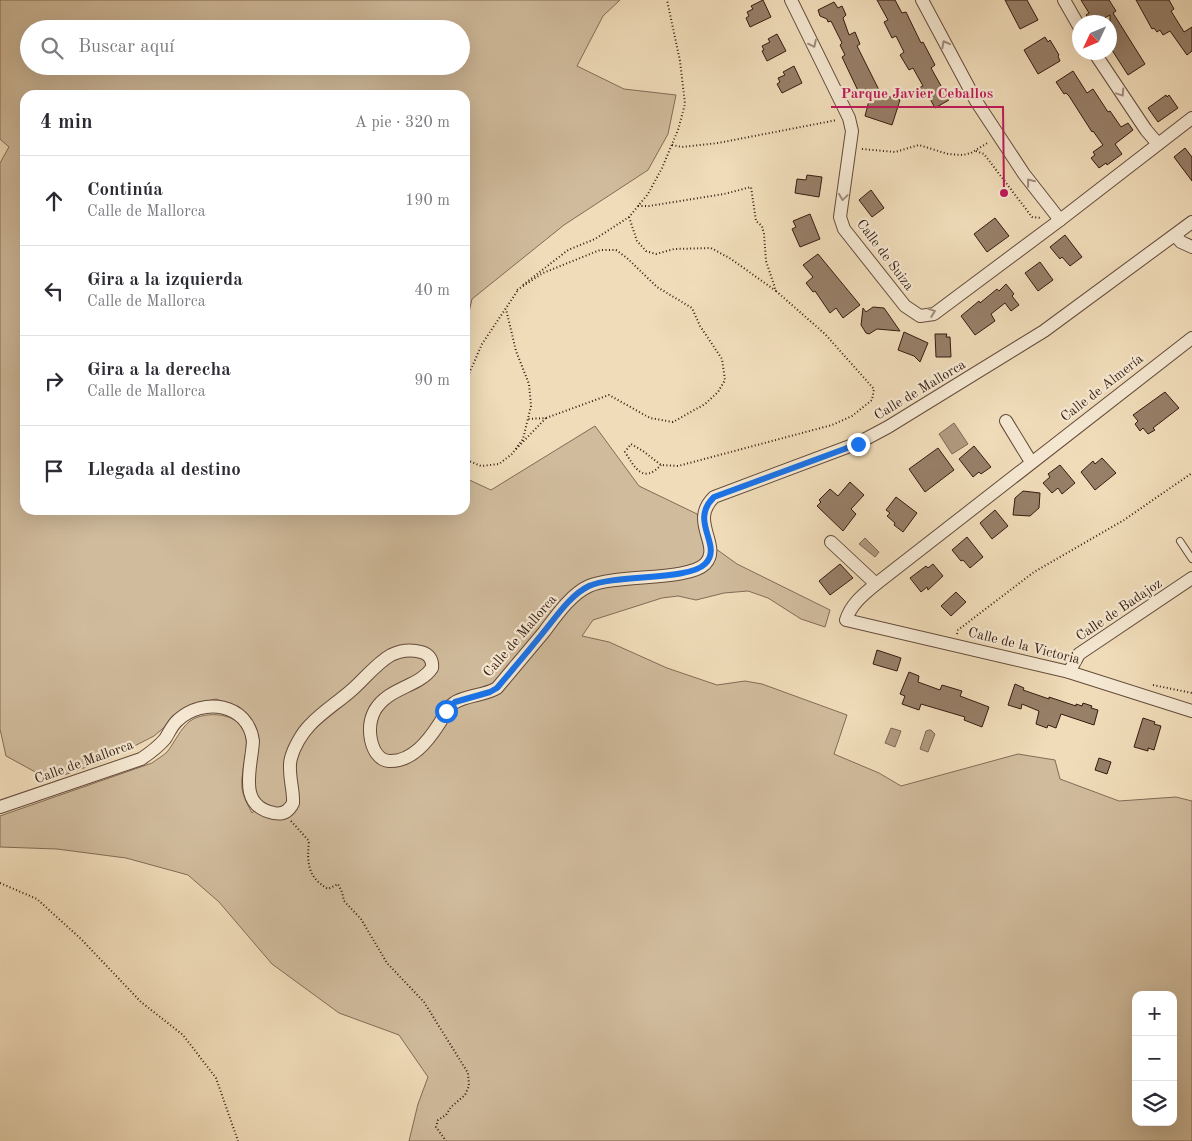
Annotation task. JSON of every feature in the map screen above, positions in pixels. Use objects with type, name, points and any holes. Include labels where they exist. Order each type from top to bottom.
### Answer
[{"type":"street","name":"Calle de Suiza","points":[[791,0],[849,118],[852,131],[840,217],[844,229],[904,306],[920,316],[934,314],[1192,118]]},
{"type":"street","points":[[922,0],[976,101],[1024,174],[1060,220]]},
{"type":"street","points":[[1064,0],[1073,15]]},
{"type":"street","points":[[1099,60],[1146,130],[1158,144]]},
{"type":"street","name":"Calle de Mallorca","points":[[0,807],[141,759],[157,747],[178,720],[193,711],[211,706],[238,712],[250,727],[253,741],[249,793],[261,807],[274,813],[286,812],[293,803],[290,770],[291,758],[305,731],[380,663],[391,655],[411,650],[426,653],[433,662],[432,668],[429,673],[390,694],[374,711],[369,732],[376,754],[384,760],[390,761],[404,758],[419,749],[440,723],[446,711],[455,702],[490,692],[497,688],[561,611],[586,588],[606,581],[690,572],[705,564],[710,556],[710,546],[703,517],[708,504],[714,497],[858,444],[888,427],[1044,331],[1192,222]]},
{"type":"street","points":[[1175,235],[1181,242],[1192,247]]},
{"type":"street","name":"Calle de Almería","points":[[846,620],[849,610],[857,600],[876,584],[1192,338]]},
{"type":"street","points":[[1006,421],[1031,462]]},
{"type":"street","points":[[831,542],[876,584]]},
{"type":"street","name":"Calle de Badajoz","points":[[1069,672],[1079,654],[1192,578]]},
{"type":"street","name":"Calle de la Victoria","points":[[846,620],[1069,672],[1192,711]]},
{"type":"lane","points":[[1180,541],[1192,559]]},
{"type":"path","points":[[470,372],[482,344],[517,290],[568,250],[595,239],[629,217],[648,194],[662,168],[678,130],[685,104],[680,61],[667,0]]},
{"type":"path","points":[[672,145],[682,147],[718,143],[849,118]]},
{"type":"path","points":[[850,148],[895,152],[919,145],[948,154],[962,155],[975,150],[994,138]]},
{"type":"path","points":[[975,150],[984,154],[1032,217],[1044,218]]},
{"type":"path","points":[[638,206],[649,206],[751,187],[756,221],[762,226],[766,261],[776,291]]},
{"type":"path","points":[[629,217],[637,242],[646,251],[656,254],[674,249],[711,248],[731,259],[776,291],[825,334],[874,389],[872,400],[852,416],[832,425],[678,466],[661,465],[632,444],[625,452],[636,471],[648,474],[654,472],[661,465]]},
{"type":"path","points":[[517,290],[544,273],[600,250],[616,250],[658,287],[692,308],[700,326],[722,359],[725,380],[722,388],[705,404],[674,422],[650,418],[609,395],[546,418],[528,419]]},
{"type":"path","points":[[506,309],[516,351],[529,384],[531,406],[523,438],[512,454]]},
{"type":"path","points":[[470,461],[481,466],[498,464],[512,454],[546,418]]},
{"type":"path","points":[[956,638],[958,630],[1034,572],[1124,520],[1192,473]]},
{"type":"path","points":[[280,814],[294,822],[309,841],[308,868],[322,886],[328,890],[338,884],[344,901],[361,919],[387,963],[424,1002],[468,1073],[469,1086],[465,1094],[451,1107],[446,1115],[438,1120],[436,1127],[446,1141]]},
{"type":"path","points":[[0,882],[37,899],[81,939],[141,1002],[183,1035],[216,1078],[238,1141]]},
{"type":"shaded area","points":[[0,0],[620,0],[603,16],[577,66],[624,89],[676,95],[668,134],[648,170],[564,225],[472,299],[470,308],[470,90],[20,90],[20,515],[470,515],[470,480],[491,490],[595,426],[639,486],[697,514],[705,541],[737,564],[830,610],[825,627],[801,619],[768,598],[748,591],[724,593],[696,600],[678,596],[662,598],[593,620],[582,636],[609,642],[667,668],[717,685],[745,681],[762,684],[847,715],[834,754],[879,773],[901,786],[1018,754],[1055,760],[1060,779],[1119,801],[1176,797],[1192,801],[1192,1141],[409,1141],[418,1104],[428,1077],[399,1035],[339,1013],[272,964],[219,902],[188,875],[126,858],[57,849],[0,847],[0,816],[152,763],[167,752],[190,721],[205,715],[220,715],[233,719],[241,726],[245,734],[246,744],[242,777],[243,795],[252,813],[262,802],[252,790],[251,723],[240,708],[216,699],[192,704],[154,736],[109,759],[50,780],[6,756],[0,729],[0,163],[9,147],[0,139]]},
{"type":"shaded area","points":[[954,423],[968,444],[952,454],[939,434]]},
{"type":"shaded area","points":[[865,538],[879,552],[875,557],[859,544]]},
{"type":"shaded area","points":[[891,728],[901,731],[895,747],[885,743]]},
{"type":"shaded area","points":[[929,730],[935,734],[928,752],[920,749],[926,731]]},
{"type":"building","points":[[763,0],[771,17],[750,27],[746,18],[749,16],[747,12],[753,9],[751,6]]},
{"type":"building","points":[[877,0],[895,0],[902,13],[906,12],[921,43],[923,42],[935,65],[931,68],[949,100],[935,108],[929,97],[925,99],[919,88],[923,86],[913,68],[909,70],[900,55],[904,52],[896,36],[892,38],[884,22],[888,20]]},
{"type":"building","points":[[1005,0],[1027,0],[1038,20],[1020,29]]},
{"type":"building","points":[[1081,0],[1109,0],[1116,11],[1113,13],[1114,15],[1086,15],[1089,13]]},
{"type":"building","points":[[1136,0],[1169,0],[1174,9],[1171,11],[1184,32],[1192,27],[1192,51],[1187,55],[1170,31],[1163,35],[1160,30],[1157,32],[1154,28],[1152,29]]},
{"type":"building","points":[[834,2],[838,8],[842,6],[846,15],[843,18],[849,35],[855,32],[860,44],[857,46],[881,94],[900,100],[892,125],[865,116],[872,89],[860,95],[842,57],[845,55],[840,45],[842,43],[831,21],[828,22],[827,19],[820,16],[818,10]]},
{"type":"building","points":[[1117,19],[1145,64],[1128,75],[1117,58]]},
{"type":"building","points":[[777,34],[786,51],[767,61],[762,51],[764,50],[762,46],[770,42],[768,39]]},
{"type":"building","points":[[1045,37],[1048,42],[1050,40],[1059,55],[1060,61],[1038,74],[1024,50]]},
{"type":"building","points":[[794,66],[802,83],[782,93],[777,84],[780,82],[778,78],[785,75],[783,72]]},
{"type":"building","points":[[1073,71],[1087,93],[1093,89],[1108,112],[1110,111],[1121,127],[1128,123],[1133,130],[1115,144],[1122,154],[1107,165],[1106,163],[1099,168],[1091,158],[1095,155],[1093,152],[1103,145],[1092,132],[1069,96],[1066,93],[1064,94],[1056,82]]},
{"type":"building","points":[[1166,95],[1167,97],[1169,95],[1178,108],[1158,122],[1148,108]]},
{"type":"building","points":[[1185,148],[1192,157],[1192,181],[1174,157]]},
{"type":"building","points":[[807,175],[822,177],[819,197],[795,193],[797,179],[806,180]]},
{"type":"building","points":[[871,190],[884,208],[872,217],[859,200]]},
{"type":"building","points":[[810,214],[820,239],[800,247],[792,229],[796,227],[793,221]]},
{"type":"building","points":[[995,218],[1009,236],[987,252],[974,234]]},
{"type":"building","points":[[1065,235],[1082,257],[1070,266],[1062,257],[1060,259],[1050,247]]},
{"type":"building","points":[[818,254],[860,305],[843,318],[836,308],[830,313],[815,291],[813,292],[806,283],[813,277],[803,265]]},
{"type":"building","points":[[1040,262],[1053,280],[1038,291],[1025,273]]},
{"type":"building","points":[[1006,284],[1014,294],[1012,296],[1019,305],[1011,311],[1005,303],[991,314],[995,321],[975,335],[961,316],[979,301],[980,303],[997,289],[999,291]]},
{"type":"building","points":[[873,307],[884,308],[900,331],[877,329],[869,334],[866,333],[861,325],[863,308],[866,312]]},
{"type":"building","points":[[904,332],[928,343],[920,362],[914,356],[898,350]]},
{"type":"building","points":[[935,334],[947,334],[946,337],[950,337],[951,357],[936,357]]},
{"type":"building","points":[[1165,392],[1179,408],[1153,428],[1155,430],[1148,434],[1143,428],[1140,431],[1135,424],[1138,421],[1133,415]]},
{"type":"building","points":[[974,446],[991,467],[973,477],[959,459]]},
{"type":"building","points":[[938,448],[954,470],[925,492],[909,469]]},
{"type":"building","points":[[1102,458],[1116,473],[1095,490],[1081,472],[1093,461],[1095,464]]},
{"type":"building","points":[[1060,465],[1075,483],[1062,494],[1058,488],[1052,493],[1043,483],[1050,477],[1048,474]]},
{"type":"building","points":[[850,482],[864,495],[851,509],[856,514],[843,531],[817,506],[821,502],[819,500],[830,489],[838,496]]},
{"type":"building","points":[[1023,491],[1040,493],[1039,508],[1030,516],[1013,515],[1015,498]]},
{"type":"building","points":[[896,497],[917,513],[903,532],[887,516],[890,513],[886,510]]},
{"type":"building","points":[[995,510],[1008,526],[992,539],[980,523]]},
{"type":"building","points":[[967,537],[983,557],[970,568],[952,550]]},
{"type":"building","points":[[840,564],[853,578],[830,595],[819,581]]},
{"type":"building","points":[[933,564],[943,576],[928,590],[927,587],[921,592],[910,578],[926,566],[928,568]]},
{"type":"building","points":[[956,592],[966,602],[951,616],[941,606]]},
{"type":"building","points":[[877,650],[901,658],[897,671],[873,664]]},
{"type":"building","points":[[909,672],[919,676],[918,682],[940,690],[942,685],[962,691],[960,696],[989,707],[982,727],[964,720],[965,717],[921,704],[919,710],[902,704],[905,696],[900,694]]},
{"type":"building","points":[[1015,684],[1024,688],[1023,690],[1049,699],[1049,697],[1076,706],[1076,704],[1082,706],[1083,703],[1092,706],[1091,708],[1098,710],[1094,725],[1061,714],[1056,728],[1048,725],[1047,728],[1036,724],[1039,711],[1022,704],[1021,709],[1008,705]]},
{"type":"building","points":[[1143,718],[1161,726],[1154,750],[1148,748],[1148,751],[1134,747]]},
{"type":"building","points":[[1099,758],[1111,762],[1107,774],[1095,770]]},
{"type":"place","name":"Parque Javier Ceballos","points":[[1004,193]]},
{"type":"route","points":[[446,711],[455,702],[490,692],[497,688],[561,611],[573,598],[590,585],[606,581],[690,572],[705,564],[710,556],[710,546],[703,517],[704,510],[714,497],[858,444]]}]
